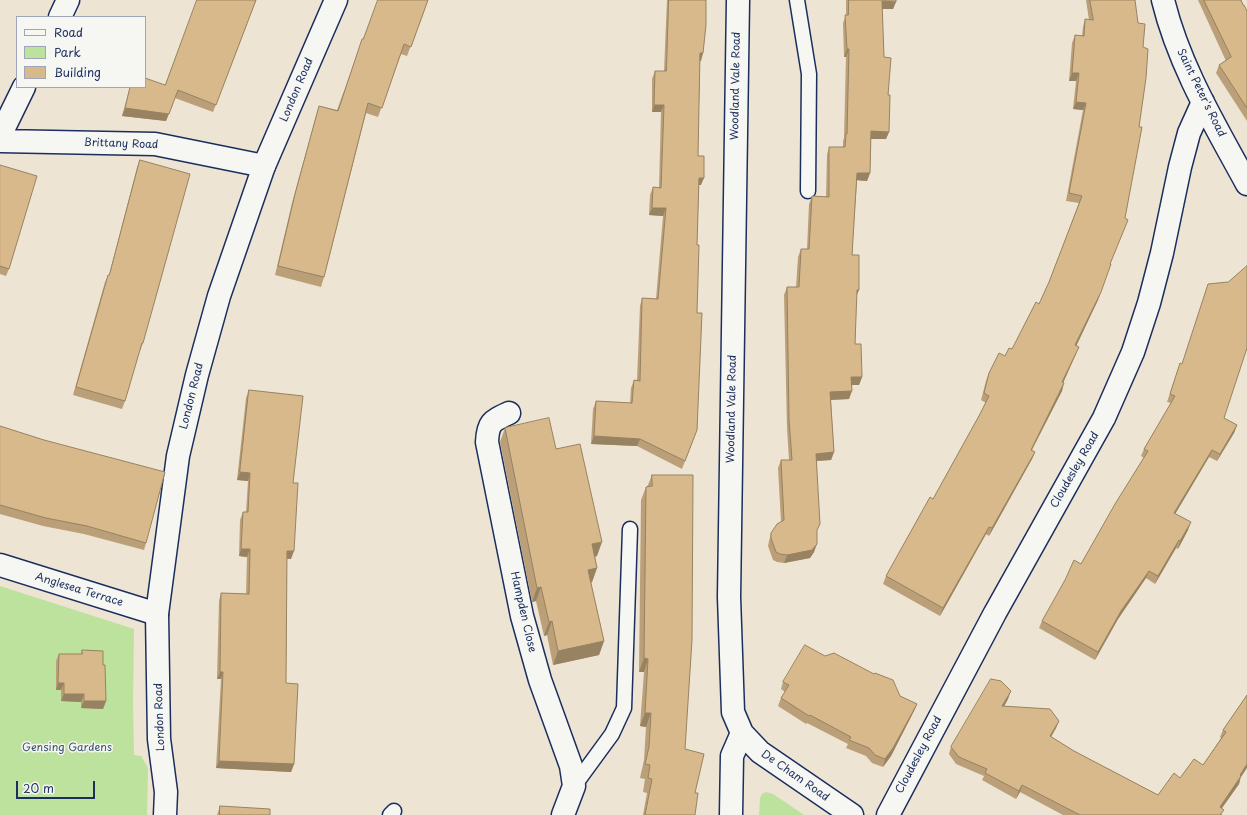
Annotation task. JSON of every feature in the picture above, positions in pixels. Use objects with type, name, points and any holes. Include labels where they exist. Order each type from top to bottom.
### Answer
[{"type":"street","points":[[60,16],[68,0]]},
{"type":"street","name":"London Road","points":[[165,815],[166,792],[159,739],[157,614],[178,456],[197,375],[219,296],[264,166],[336,0]]},
{"type":"street","name":"Woodland Vale Road","points":[[738,0],[729,596],[733,712],[742,733]]},
{"type":"street","name":"Saint Peter's Road","points":[[1163,0],[1169,24],[1191,76],[1203,102],[1247,184]]},
{"type":"street","points":[[0,136],[24,88]]},
{"type":"street","name":"Cloudesley Road","points":[[888,815],[995,613],[1104,418],[1133,352],[1149,304],[1189,133],[1203,102]]},
{"type":"street","name":"Brittany Road","points":[[0,141],[155,144],[264,166]]},
{"type":"street","name":"Hampden Close","points":[[509,413],[494,420],[488,429],[486,442],[522,616],[540,680],[571,766],[574,786],[563,815]]},
{"type":"street","name":"Anglesea Terrace","points":[[0,565],[157,614]]},
{"type":"street","points":[[731,815],[732,756],[742,733]]},
{"type":"street","name":"De Cham Road","points":[[742,733],[760,752],[852,815]]},
{"type":"lane","points":[[797,0],[809,74],[808,191]]},
{"type":"lane","points":[[574,786],[612,734],[624,708],[630,528]]},
{"type":"green space","name":"Gensing Gardens","points":[[0,586],[134,629],[134,755],[141,756],[148,768],[147,815],[0,815]]},
{"type":"green space","points":[[766,792],[773,794],[804,815],[759,815],[760,798],[762,794]]},
{"type":"building","points":[[197,0],[256,0],[216,105],[178,90],[169,114],[125,108],[130,88],[146,88],[146,78],[165,85]]},
{"type":"building","points":[[378,0],[428,0],[411,47],[404,44],[382,108],[368,103],[324,277],[278,266],[295,194],[319,106],[338,111],[362,39]]},
{"type":"building","points":[[669,0],[706,0],[706,25],[703,53],[700,53],[698,156],[704,156],[704,178],[699,178],[697,245],[699,245],[697,313],[702,313],[697,430],[685,461],[640,439],[594,436],[596,401],[632,403],[634,380],[640,381],[642,298],[658,299],[666,208],[652,208],[653,187],[661,188],[664,105],[654,105],[655,71],[666,71]]},
{"type":"building","points":[[849,0],[896,0],[896,2],[882,1],[884,57],[891,58],[888,95],[890,95],[889,132],[871,131],[870,173],[857,173],[852,255],[859,255],[859,290],[857,290],[855,344],[861,344],[862,377],[851,377],[852,391],[830,392],[834,452],[816,454],[820,524],[817,530],[817,544],[812,550],[787,555],[776,552],[771,538],[771,533],[777,524],[784,520],[781,460],[792,460],[789,420],[787,287],[799,287],[801,249],[809,249],[812,196],[829,197],[829,147],[845,147],[847,134],[849,49],[847,49],[845,15],[848,15]]},
{"type":"building","points":[[1090,0],[1135,0],[1138,23],[1145,24],[1143,47],[1148,49],[1146,78],[1139,127],[1142,127],[1125,218],[1128,220],[1110,264],[1101,292],[1075,345],[1079,347],[1062,382],[1064,383],[1031,450],[1035,452],[992,528],[989,527],[943,608],[886,576],[930,497],[933,499],[980,414],[989,396],[984,393],[989,373],[999,353],[1005,356],[1009,348],[1012,349],[1036,302],[1039,304],[1082,196],[1069,193],[1086,103],[1076,102],[1079,73],[1072,73],[1075,35],[1084,36],[1085,19],[1093,20]]},
{"type":"building","points":[[1204,0],[1241,0],[1247,11],[1247,108],[1219,65],[1231,57]]},
{"type":"building","points":[[140,160],[190,174],[143,343],[125,401],[76,387],[109,275]]},
{"type":"building","points":[[0,165],[37,176],[9,269],[0,266]]},
{"type":"building","points":[[1247,266],[1247,348],[1224,418],[1237,425],[1220,454],[1212,450],[1174,513],[1191,522],[1180,541],[1179,540],[1158,576],[1149,571],[1121,611],[1098,652],[1042,621],[1065,580],[1074,560],[1081,564],[1115,504],[1148,451],[1144,449],[1175,396],[1170,394],[1180,363],[1182,364],[1208,284],[1228,282]]},
{"type":"building","points":[[249,390],[303,396],[293,483],[298,483],[294,551],[287,551],[286,683],[298,684],[294,764],[219,761],[223,672],[220,672],[221,593],[249,594],[250,549],[241,549],[243,512],[248,512],[250,473],[240,472]]},
{"type":"building","points":[[549,418],[556,449],[580,444],[602,542],[592,544],[597,568],[588,570],[604,641],[558,651],[552,621],[549,622],[541,587],[537,588],[505,428]]},
{"type":"building","points":[[0,426],[44,440],[165,472],[146,543],[87,526],[46,518],[0,505]]},
{"type":"building","points":[[652,475],[693,475],[692,640],[685,749],[704,754],[695,793],[698,793],[695,815],[645,815],[652,779],[648,778],[650,765],[645,764],[649,747],[651,713],[645,713],[648,659],[644,658],[646,487],[652,486]]},
{"type":"building","points":[[805,645],[825,656],[834,653],[874,674],[875,673],[893,680],[900,696],[917,704],[893,748],[885,759],[875,755],[869,748],[849,740],[851,737],[810,715],[809,716],[781,698],[789,685],[783,682]]},
{"type":"building","points":[[82,650],[103,651],[106,701],[84,701],[84,694],[64,694],[64,683],[58,683],[59,654],[82,654]]},
{"type":"building","points":[[991,679],[1001,681],[1011,691],[1002,706],[1050,709],[1059,721],[1050,736],[1074,751],[1158,795],[1174,773],[1180,778],[1194,759],[1203,765],[1226,732],[1223,730],[1247,695],[1247,764],[1240,775],[1241,776],[1220,807],[1224,810],[1220,815],[1080,815],[1022,785],[1019,791],[985,773],[987,769],[959,757],[951,747]]},
{"type":"building","points":[[220,806],[270,809],[270,815],[220,815]]}]
